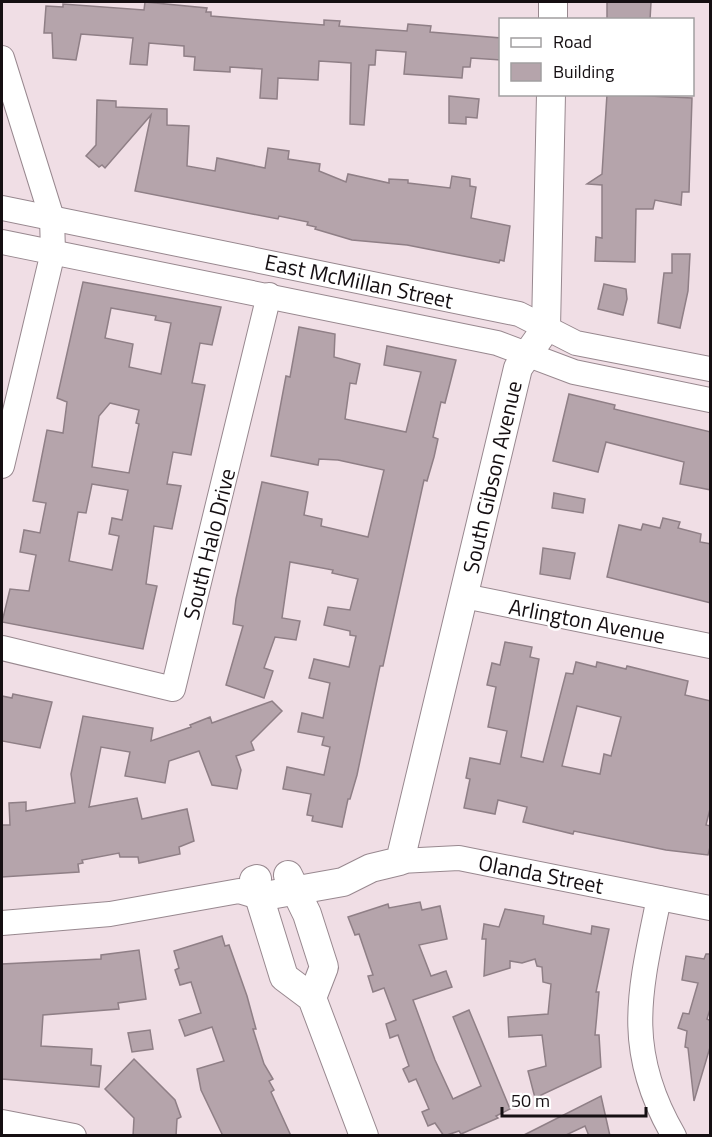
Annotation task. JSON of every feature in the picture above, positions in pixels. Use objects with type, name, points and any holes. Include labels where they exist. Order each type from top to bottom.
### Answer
[{"type":"street","points":[[553,2],[553,18]]},
{"type":"street","points":[[2,58],[52,218],[53,252],[2,466]]},
{"type":"street","points":[[546,328],[551,96]]},
{"type":"street","name":"East McMillan Street","points":[[2,208],[519,314],[576,343],[711,369]]},
{"type":"street","name":"East McMillan Street","points":[[2,242],[497,343],[574,372],[711,400]]},
{"type":"street","name":"South Halo Drive","points":[[2,648],[173,689],[269,295]]},
{"type":"street","name":"South Gibson Avenue","points":[[400,861],[518,368],[546,328]]},
{"type":"street","name":"Arlington Avenue","points":[[464,596],[711,646]]},
{"type":"street","name":"Olanda Street","points":[[2,923],[110,914],[292,882],[343,882],[371,868],[400,861],[459,858],[711,908]]},
{"type":"street","points":[[292,882],[308,914],[324,967],[312,998]]},
{"type":"street","points":[[251,889],[284,977],[312,998],[364,1136]]},
{"type":"street","points":[[659,898],[642,977],[639,1035],[651,1089],[674,1136]]},
{"type":"street","points":[[2,1122],[74,1136]]},
{"type":"building","points":[[145,2],[207,8],[206,12],[211,12],[211,16],[324,25],[324,20],[340,21],[339,26],[407,31],[408,24],[431,26],[430,32],[499,38],[499,60],[471,58],[470,67],[463,67],[462,78],[404,74],[406,52],[376,50],[375,65],[369,65],[364,125],[350,124],[351,63],[319,61],[318,80],[278,78],[277,99],[260,98],[262,69],[230,67],[230,72],[194,70],[195,57],[184,56],[184,46],[149,43],[147,65],[130,64],[133,38],[81,34],[76,60],[53,58],[52,33],[44,33],[46,6],[63,7],[63,4],[144,10]]},
{"type":"building","points":[[607,2],[651,2],[650,18],[607,18]]},
{"type":"building","points":[[449,96],[479,99],[477,118],[466,117],[466,124],[449,123]]},
{"type":"building","points":[[607,96],[692,98],[689,192],[682,192],[681,205],[655,200],[653,209],[636,209],[635,262],[595,261],[596,237],[602,238],[602,185],[587,184],[602,174]]},
{"type":"building","points":[[97,100],[116,101],[116,107],[167,109],[167,125],[189,126],[187,166],[215,171],[217,158],[265,168],[268,148],[289,151],[288,159],[320,164],[319,171],[346,182],[348,174],[389,183],[389,179],[408,180],[408,183],[450,188],[452,176],[470,179],[470,186],[476,187],[471,218],[510,226],[504,261],[500,260],[499,263],[407,245],[352,240],[315,229],[316,227],[307,225],[308,222],[279,216],[278,219],[135,191],[151,115],[105,168],[102,165],[99,167],[86,156],[96,145]]},
{"type":"building","points":[[672,254],[690,254],[688,291],[680,328],[658,323],[664,273],[672,273]]},
{"type":"building","points":[[83,282],[221,307],[212,345],[200,343],[192,383],[205,385],[191,455],[173,452],[167,484],[181,486],[172,529],[154,526],[146,584],[157,586],[143,649],[2,622],[10,589],[29,591],[36,555],[20,552],[24,530],[40,533],[46,503],[33,501],[47,430],[63,433],[67,402],[57,398]],"holes":[[[111,308],[156,316],[155,320],[171,323],[161,374],[129,367],[133,344],[105,338]],[[110,403],[139,410],[136,423],[139,424],[129,473],[92,467],[99,416]],[[92,484],[128,490],[122,520],[112,518],[109,534],[119,536],[112,570],[69,561],[78,512],[86,513]]]},
{"type":"building","points":[[604,284],[626,289],[627,299],[623,315],[598,309]]},
{"type":"building","points":[[299,327],[335,334],[334,357],[360,364],[356,384],[350,383],[345,419],[406,432],[421,372],[384,365],[387,346],[456,360],[445,403],[441,402],[433,437],[438,439],[434,457],[427,481],[424,480],[383,666],[380,666],[357,775],[350,799],[348,799],[342,827],[312,821],[313,816],[307,815],[311,794],[283,789],[287,767],[324,775],[330,747],[322,745],[324,737],[298,732],[302,713],[323,718],[330,683],[309,678],[314,659],[349,667],[356,636],[350,635],[350,631],[324,625],[328,607],[350,610],[358,579],[332,573],[333,570],[290,562],[282,618],[300,621],[296,640],[275,637],[264,668],[273,671],[264,698],[226,685],[243,626],[233,624],[236,599],[262,482],[308,492],[304,515],[322,519],[321,526],[368,537],[384,470],[338,460],[319,459],[318,465],[271,456],[286,376],[290,377]]},
{"type":"building","points":[[569,394],[615,405],[614,409],[711,432],[711,490],[680,484],[684,462],[606,442],[598,472],[553,461]]},
{"type":"building","points":[[554,493],[585,499],[583,513],[552,508]]},
{"type":"building","points":[[663,518],[680,522],[678,528],[701,534],[700,542],[711,544],[711,603],[607,577],[619,525],[641,530],[643,524],[660,528]]},
{"type":"building","points":[[543,548],[575,553],[570,579],[540,574]]},
{"type":"building","points":[[505,642],[532,647],[530,657],[539,659],[521,757],[543,762],[566,673],[573,674],[576,662],[596,667],[597,662],[626,669],[627,666],[688,681],[685,695],[711,701],[711,805],[706,825],[711,826],[711,843],[708,855],[666,850],[574,831],[573,834],[523,822],[527,807],[498,800],[495,814],[464,808],[470,779],[466,778],[470,758],[500,764],[507,731],[488,727],[496,687],[487,685],[492,663],[500,665]],"holes":[[[577,706],[621,717],[611,756],[604,754],[600,774],[562,766]]]},
{"type":"building","points":[[13,694],[52,702],[40,748],[2,741],[2,696],[12,698]]},
{"type":"building","points":[[272,701],[282,711],[251,742],[254,750],[236,756],[241,770],[237,789],[212,785],[199,751],[169,761],[165,783],[125,776],[130,752],[101,747],[89,807],[137,798],[142,819],[187,809],[194,841],[179,847],[180,854],[139,863],[138,857],[120,857],[119,853],[82,860],[83,863],[78,864],[79,872],[2,877],[2,825],[10,825],[9,803],[26,802],[26,811],[75,803],[71,774],[83,716],[153,728],[151,741],[191,727],[190,725],[210,717],[212,723]]},
{"type":"building","points":[[420,902],[422,910],[440,906],[447,939],[419,945],[431,976],[446,971],[452,987],[413,1000],[435,1060],[453,1099],[481,1086],[453,1017],[469,1010],[510,1109],[496,1116],[498,1118],[461,1134],[459,1131],[444,1136],[435,1123],[428,1126],[422,1112],[429,1109],[416,1079],[409,1082],[403,1069],[409,1066],[398,1035],[390,1038],[386,1024],[396,1020],[384,988],[373,992],[368,976],[373,975],[359,934],[355,935],[348,917],[388,904],[389,908]]},
{"type":"building","points":[[505,909],[544,916],[543,924],[591,934],[592,926],[609,929],[596,992],[599,992],[595,1035],[599,1035],[601,1067],[535,1098],[528,1071],[546,1066],[542,1035],[509,1037],[508,1017],[548,1014],[551,984],[543,982],[542,967],[537,966],[535,959],[522,963],[510,961],[510,968],[484,976],[486,939],[482,939],[484,924],[499,927]]},
{"type":"building","points":[[222,936],[225,946],[229,945],[247,996],[256,1029],[253,1029],[264,1064],[273,1079],[269,1081],[274,1090],[271,1092],[291,1136],[223,1136],[201,1090],[197,1069],[224,1061],[212,1027],[185,1036],[179,1020],[201,1013],[191,982],[180,985],[175,970],[179,968],[174,951]]},
{"type":"building","points":[[139,950],[146,999],[118,1003],[119,1009],[43,1015],[41,1046],[92,1049],[91,1065],[101,1066],[99,1087],[2,1079],[2,964],[101,959],[101,955]]},
{"type":"building","points":[[706,954],[711,954],[711,1006],[707,1019],[711,1021],[711,1044],[694,1101],[688,1048],[685,1047],[687,1031],[678,1028],[683,1013],[689,1014],[698,983],[682,980],[686,956],[704,959]]},
{"type":"building","points":[[150,1030],[153,1049],[132,1052],[128,1033]]},
{"type":"building","points":[[134,1059],[175,1100],[181,1117],[177,1119],[176,1136],[133,1136],[134,1118],[105,1089]]},
{"type":"building","points":[[601,1096],[610,1136],[589,1136],[585,1126],[564,1136],[522,1136]]}]
